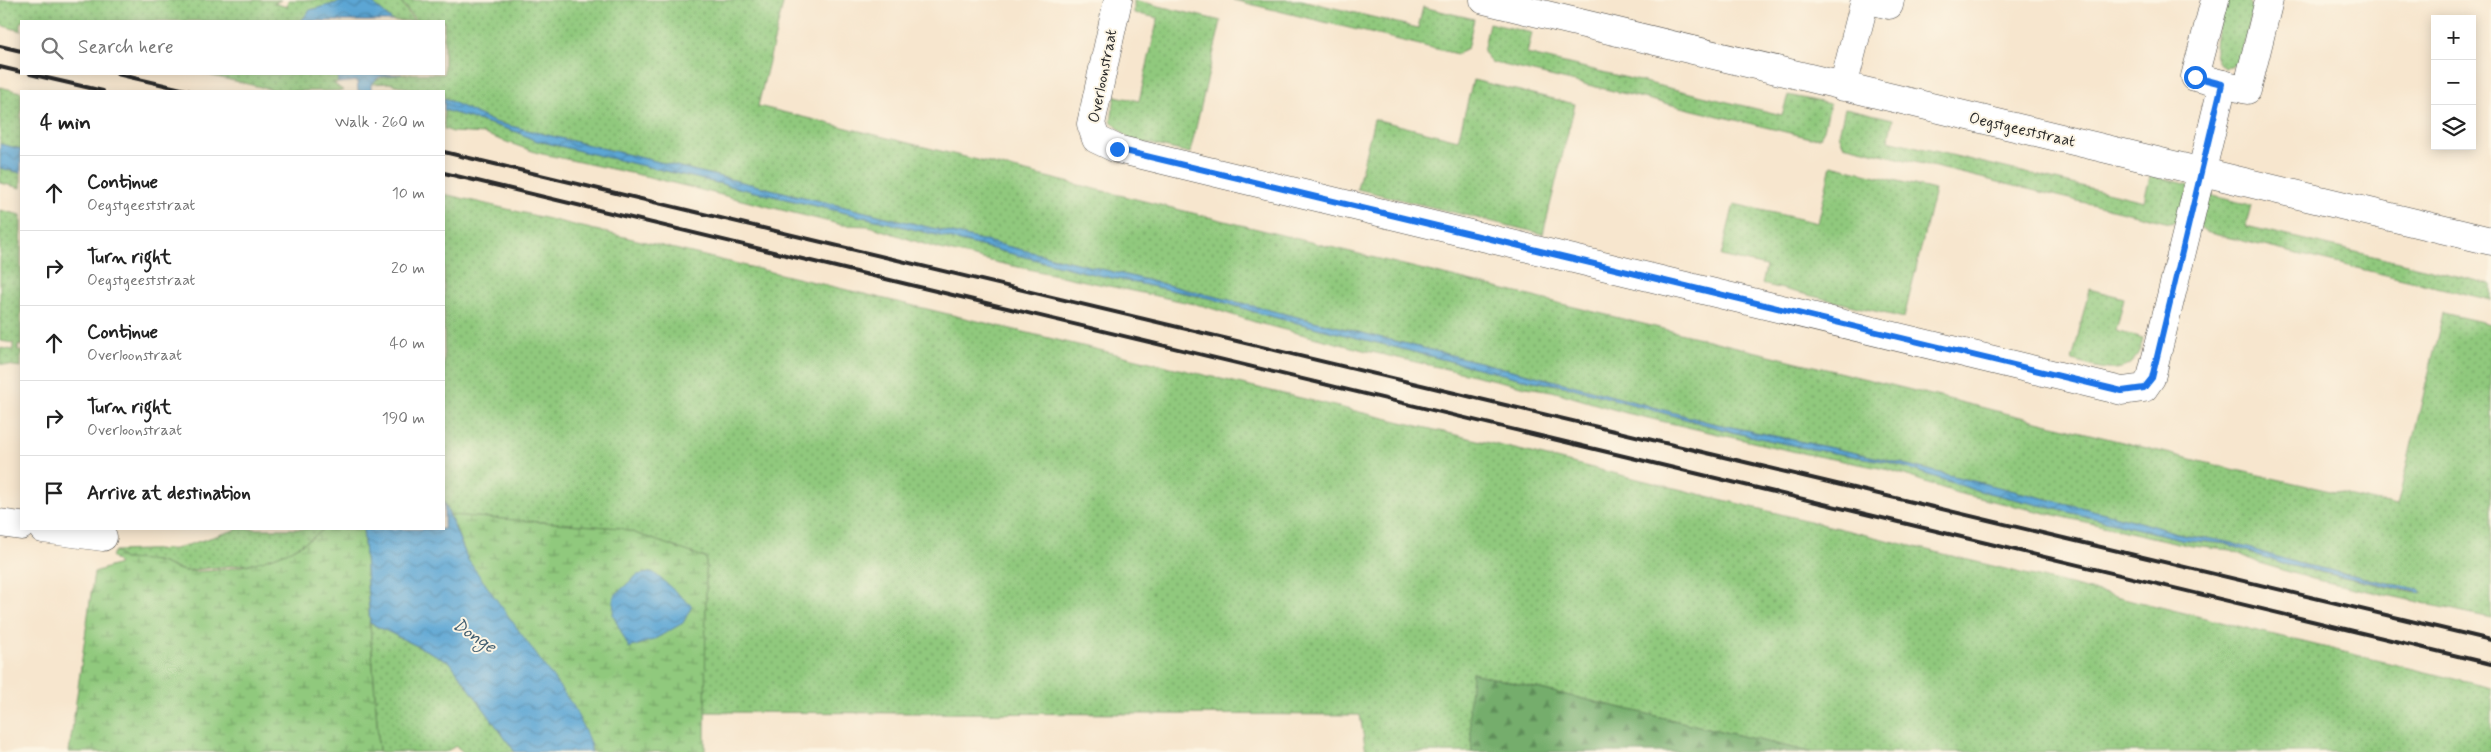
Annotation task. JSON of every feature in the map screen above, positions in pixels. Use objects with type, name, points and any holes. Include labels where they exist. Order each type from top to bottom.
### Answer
[{"type":"street","name":"Overloonstraat","points":[[1118,0],[1091,124],[1096,139],[1117,149],[2122,391],[2144,388],[2152,378],[2200,173]]},
{"type":"street","name":"Oegstgeeststraat","points":[[1486,0],[2200,173],[2491,241]]},
{"type":"street","points":[[1843,87],[1865,0]]},
{"type":"street","points":[[1870,0],[1889,5],[1890,0]]},
{"type":"street","points":[[2214,0],[2195,77],[2247,90],[2270,0]]},
{"type":"street","points":[[2200,173],[2222,84]]},
{"type":"street","points":[[0,523],[20,526]]},
{"type":"street","points":[[50,530],[103,537]]},
{"type":"green space","points":[[0,0],[281,0],[274,3],[287,7],[288,0],[348,0],[310,10],[302,20],[20,20],[20,31],[0,25]]},
{"type":"green space","points":[[369,0],[399,0],[413,20],[392,20]]},
{"type":"green space","points":[[400,0],[784,0],[758,106],[2232,469],[2397,506],[2443,313],[2491,324],[2491,618],[2313,579],[2259,563],[2231,550],[2191,546],[1957,493],[1890,470],[1796,452],[1626,413],[1552,391],[1526,387],[1367,351],[1258,323],[1204,306],[999,263],[936,248],[869,226],[842,225],[649,177],[538,153],[484,134],[453,132],[445,129],[445,110],[517,132],[534,140],[880,221],[1093,274],[1213,299],[1261,314],[1522,379],[1569,387],[1732,432],[1805,448],[1888,462],[1972,489],[2181,539],[2227,544],[2283,564],[2415,593],[2416,589],[2297,563],[2202,537],[2177,533],[2129,519],[1875,457],[1712,423],[1576,386],[1217,297],[494,122],[445,98],[445,90],[414,90],[389,83],[371,84],[377,80],[394,75],[445,75],[445,20],[415,20]]},
{"type":"green space","points":[[1134,0],[1221,21],[1190,153],[1129,139],[1111,121],[1115,96],[1139,101],[1158,18],[1134,13]]},
{"type":"green space","points":[[1233,0],[1301,0],[1418,28],[1423,7],[1474,19],[1467,49],[1457,54]]},
{"type":"green space","points":[[2230,0],[2249,0],[2253,10],[2240,60],[2231,67],[2224,68],[2218,62],[2215,47],[2225,4]]},
{"type":"green space","points":[[1489,23],[1532,33],[1527,54],[1782,115],[1788,95],[1830,104],[1824,130],[1820,137],[1811,138],[1491,62],[1483,52]]},
{"type":"green space","points":[[208,75],[337,75],[338,83],[333,83],[343,90],[274,90]]},
{"type":"green space","points":[[1473,80],[1575,104],[1543,234],[1357,189],[1374,119],[1458,140]]},
{"type":"green space","points":[[0,87],[20,92],[20,149],[0,144]]},
{"type":"green space","points":[[1845,108],[1893,119],[1888,140],[2144,201],[2150,176],[2190,185],[2178,222],[2170,223],[1843,145],[1839,134]]},
{"type":"green space","points":[[1831,165],[1935,190],[1904,318],[1762,284],[1766,266],[1721,256],[1734,204],[1818,223]]},
{"type":"green space","points":[[0,168],[20,173],[20,188],[0,183]]},
{"type":"green space","points":[[445,194],[1515,449],[2491,688],[2491,752],[1810,752],[1472,673],[1472,752],[1366,752],[1360,715],[705,712],[706,558],[620,528],[450,515],[445,504]]},
{"type":"green space","points":[[2204,194],[2251,205],[2246,226],[2491,284],[2491,300],[2205,232],[2199,227]]},
{"type":"green space","points":[[0,210],[20,215],[20,346],[18,345],[18,350],[20,351],[20,367],[0,364],[0,348],[13,350],[13,343],[0,341]]},
{"type":"green space","points":[[2089,289],[2124,298],[2116,331],[2143,338],[2139,352],[2133,361],[2125,367],[2106,369],[2072,361]]},
{"type":"green space","points":[[450,515],[620,528],[706,558],[705,752],[591,752],[591,745],[468,560]]},
{"type":"green space","points":[[235,530],[322,530],[315,537],[289,551],[258,563],[184,571],[157,561],[124,559],[115,551],[175,549]]},
{"type":"green space","points":[[322,530],[363,530],[379,752],[69,752],[94,572],[119,564],[111,556],[115,551],[124,559],[155,561],[185,571],[220,570],[239,567],[277,556],[310,539]]},
{"type":"green space","points":[[370,623],[450,662],[515,752],[463,752],[456,746],[445,752],[379,752]]},
{"type":"green space","points":[[1472,673],[1810,752],[1472,752],[1469,707]]},
{"type":"water","points":[[348,0],[369,0],[392,20],[302,20],[310,10]]},
{"type":"water","points":[[337,75],[394,75],[379,77],[371,84],[371,90],[358,90],[357,81],[338,83]]},
{"type":"water","points":[[445,98],[494,122],[1217,297],[1576,386],[1712,423],[1875,457],[2129,519],[2177,533],[2229,542],[2297,563],[2416,589],[2421,591],[2421,593],[2283,564],[2227,544],[2181,539],[1972,489],[1888,462],[1805,448],[1732,432],[1569,387],[1522,379],[1261,314],[1213,299],[1093,274],[880,221],[534,140],[517,132],[445,110]]},
{"type":"water","points":[[0,144],[20,149],[20,173],[0,168]]},
{"type":"water","name":"Donge","points":[[445,504],[468,560],[574,707],[591,745],[591,752],[515,752],[450,662],[370,623],[363,530],[445,530]]},
{"type":"water","points":[[653,572],[692,606],[683,623],[653,640],[629,648],[613,615],[614,596],[637,575]]},
{"type":"railway","points":[[0,46],[20,51]]},
{"type":"railway","points":[[0,67],[20,72]]},
{"type":"railway","points":[[34,75],[99,90]]},
{"type":"railway","points":[[121,75],[186,90]]},
{"type":"railway","points":[[445,152],[2491,640]]},
{"type":"railway","points":[[445,173],[2491,664]]},
{"type":"route","points":[[1117,149],[2122,391],[2144,388],[2152,378],[2222,84],[2195,77]]}]
